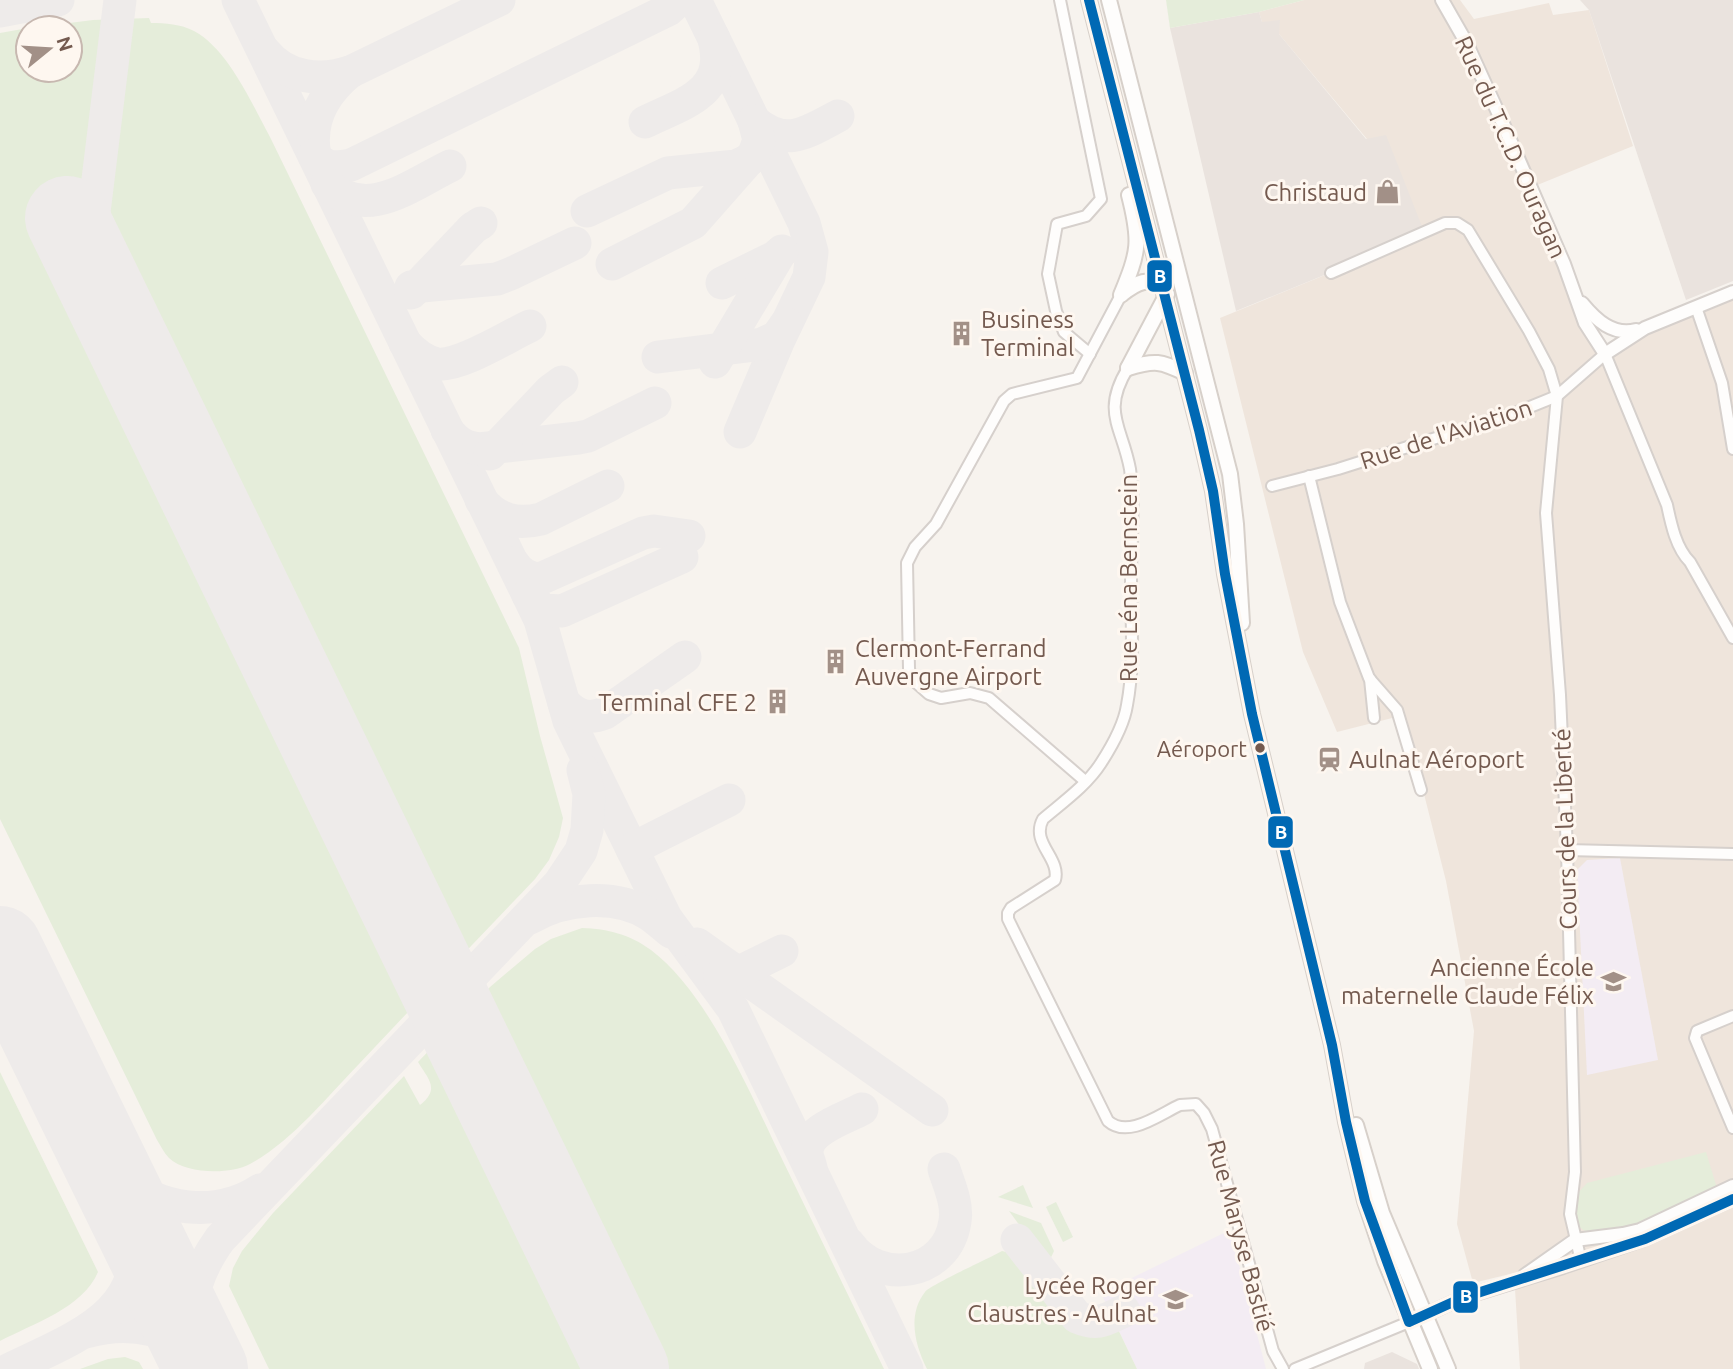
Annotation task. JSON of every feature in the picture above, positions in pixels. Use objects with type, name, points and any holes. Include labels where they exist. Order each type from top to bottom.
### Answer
[{"type":"main road","points":[[1087,0],[1165,290],[1213,491],[1225,574],[1258,737],[1332,1045],[1382,1213],[1448,1369]]},
{"type":"main road","points":[[1087,0],[1088,27],[1138,229],[1135,260],[1121,295]]},
{"type":"main road","points":[[1109,0],[1234,495],[1245,672]]},
{"type":"main road","points":[[1128,368],[1175,270],[1175,261]]},
{"type":"main road","points":[[1121,295],[1135,283],[1148,280],[1174,294],[1192,338],[1213,425],[1220,438]]},
{"type":"main road","points":[[1128,368],[1149,362],[1162,362],[1185,373]]},
{"type":"main road","points":[[1332,1045],[1346,1122],[1366,1201],[1409,1322],[1430,1369]]},
{"type":"street","points":[[1060,0],[1101,199],[1086,216],[1057,224],[1048,274],[1060,326],[1067,336],[1090,354]]},
{"type":"street","name":"Rue du T.C.D. Ouragan","points":[[1442,0],[1476,64],[1577,297],[1585,323],[1605,354]]},
{"type":"street","points":[[1331,273],[1445,223],[1457,223],[1468,230],[1530,331],[1549,369],[1557,396]]},
{"type":"street","points":[[1733,292],[1645,328],[1605,354],[1667,505],[1671,524],[1684,556],[1733,638]]},
{"type":"street","points":[[1085,781],[989,698],[970,693],[941,698],[929,695],[912,679],[909,669],[907,564],[915,547],[936,524],[1004,401],[1012,394],[1077,378],[1121,295]]},
{"type":"street","name":"Rue du T.C.D. Ouragan","points":[[1577,297],[1607,327],[1625,333],[1645,328]]},
{"type":"street","points":[[1696,307],[1727,381],[1733,449]]},
{"type":"street","name":"Rue de l'Aviation","points":[[1272,486],[1479,426],[1557,396],[1605,354]]},
{"type":"street","name":"Rue Léna Bernstein","points":[[1085,781],[1100,765],[1119,729],[1127,707],[1131,674],[1130,469],[1114,408],[1118,386],[1128,368]]},
{"type":"street","name":"Cours de la Liberté","points":[[1557,396],[1546,513],[1560,695],[1567,850],[1575,1172],[1570,1214],[1581,1261]]},
{"type":"street","points":[[1309,476],[1340,602],[1369,678],[1374,718]]},
{"type":"street","points":[[1369,678],[1397,710],[1421,790]]},
{"type":"street","name":"Rue Maryse Bastié","points":[[1085,781],[1043,819],[1040,825],[1040,841],[1057,876],[1055,880],[1011,908],[1008,914],[1011,926],[1102,1111],[1112,1125],[1131,1128],[1180,1105],[1196,1104],[1204,1113],[1212,1129],[1273,1351],[1283,1369]]},
{"type":"street","points":[[1567,850],[1733,854]]},
{"type":"street","points":[[1733,1016],[1697,1031],[1695,1038],[1733,1128]]},
{"type":"street","points":[[1520,1279],[1575,1240],[1640,1230],[1733,1186]]},
{"type":"street","points":[[1294,1369],[1328,1357],[1462,1298],[1645,1239],[1733,1199]]},
{"type":"street","points":[[1328,1357],[1330,1369]]},
{"type":"shaded area","points":[[1304,0],[1460,0],[1474,19],[1549,3],[1553,15],[1589,10],[1633,146],[1530,188],[1600,353],[1733,295],[1733,1369],[1520,1369],[1514,1273],[1473,1283],[1457,1224],[1474,1031],[1446,881],[1404,715],[1337,732],[1303,652],[1220,318],[1425,234],[1367,139],[1279,34],[1262,22],[1259,12]]},
{"type":"shaded area","points":[[1580,0],[1733,0],[1733,281],[1686,300],[1589,10]]},
{"type":"shaded area","points":[[1259,12],[1262,22],[1280,20],[1279,34],[1366,139],[1386,135],[1425,234],[1236,311],[1170,28]]},
{"type":"shaded area","name":"Ancienne École maternelle Claude Félix","points":[[1620,858],[1658,1060],[1587,1075],[1577,870],[1587,860]]},
{"type":"shaded area","name":"Lycée Roger Claustres - Aulnat","points":[[1230,1230],[1266,1369],[1137,1369],[1101,1293]]},
{"type":"shaded area","points":[[1392,1352],[1417,1364],[1419,1369],[1364,1369],[1365,1363]]},
{"type":"green space","points":[[1166,0],[1304,0],[1259,12],[1170,28]]},
{"type":"green space","points":[[149,18],[151,23],[178,25],[194,31],[218,51],[238,78],[270,137],[519,648],[563,818],[559,837],[549,860],[535,879],[308,1118],[265,1154],[250,1164],[231,1170],[197,1170],[176,1163],[164,1152],[0,819],[0,33],[14,30],[14,84],[84,84],[84,21]]},
{"type":"green space","points":[[582,928],[618,933],[651,950],[672,969],[709,1018],[742,1076],[884,1369],[269,1369],[229,1286],[233,1268],[242,1251],[273,1213],[404,1076],[420,1105],[426,1099],[430,1094],[431,1084],[418,1062],[490,987],[535,949],[551,939]]},
{"type":"green space","points":[[0,1072],[98,1272],[91,1285],[69,1305],[0,1341]]},
{"type":"green space","points":[[1706,1152],[1717,1188],[1629,1226],[1594,1233],[1579,1226],[1576,1212],[1578,1193],[1587,1183]]},
{"type":"green space","points":[[1023,1185],[1033,1208],[998,1197]]},
{"type":"green space","points":[[1056,1202],[1073,1237],[1063,1242],[1046,1207]]},
{"type":"green space","points":[[1009,1211],[1041,1223],[1054,1251],[1048,1264]]},
{"type":"green space","points":[[1002,1251],[1014,1254],[1059,1311],[1079,1328],[1097,1332],[1116,1325],[1137,1369],[927,1369],[916,1340],[915,1320],[919,1301],[929,1289]]},
{"type":"green space","points":[[125,1357],[139,1362],[143,1369],[80,1369],[108,1359]]},
{"type":"taxiway","points":[[0,11],[58,0]]},
{"type":"taxiway","points":[[88,261],[120,0]]},
{"type":"taxiway","points":[[238,0],[540,620],[569,721],[666,918],[733,1009],[907,1369]]},
{"type":"taxiway","points":[[350,72],[499,0]]},
{"type":"taxiway","points":[[314,155],[322,163],[331,166],[351,165],[668,10],[679,0]]},
{"type":"taxiway","points":[[695,0],[804,223],[812,252],[809,277],[740,432]]},
{"type":"taxiway","points":[[645,122],[688,102],[709,84],[715,72],[717,57],[714,39]]},
{"type":"taxiway","points":[[265,52],[283,68],[304,76],[327,77],[350,72],[333,89],[320,109],[314,131],[315,156]]},
{"type":"taxiway","points":[[754,121],[765,129],[786,136],[806,132],[838,116]]},
{"type":"taxiway","points":[[612,264],[693,223],[754,154],[759,140],[754,121]]},
{"type":"taxiway","points":[[587,211],[668,173],[736,166],[749,160]]},
{"type":"taxiway","points":[[327,184],[342,195],[357,200],[373,200],[404,190],[450,166]]},
{"type":"taxiway","points":[[411,293],[473,228],[481,223]]},
{"type":"taxiway","points":[[411,287],[497,279],[575,243]]},
{"type":"taxiway","points":[[722,283],[782,251]]},
{"type":"taxiway","points":[[715,362],[780,253]]},
{"type":"taxiway","points":[[658,357],[762,344],[777,337],[786,324]]},
{"type":"taxiway","points":[[405,343],[428,361],[447,364],[471,356],[530,326]]},
{"type":"taxiway","points":[[490,454],[551,390],[562,382]]},
{"type":"taxiway","points":[[447,430],[461,443],[479,449],[578,438],[588,436],[655,403]]},
{"type":"taxiway","points":[[481,500],[494,512],[508,519],[532,521],[608,486]]},
{"type":"taxiway","points":[[513,563],[524,574],[540,579],[643,533],[654,531],[689,536]]},
{"type":"taxiway","points":[[528,595],[543,610],[562,611],[682,557]]},
{"type":"taxiway","points":[[564,703],[583,716],[605,713],[685,657]]},
{"type":"taxiway","points":[[209,1369],[193,1318],[196,1288],[209,1256],[220,1239],[559,884],[581,851],[587,830],[589,794],[583,770]]},
{"type":"taxiway","points":[[632,849],[729,800]]},
{"type":"taxiway","points":[[530,918],[543,911],[574,902],[606,901],[636,908],[650,915],[671,932]]},
{"type":"taxiway","points":[[697,944],[932,1110]]},
{"type":"taxiway","points":[[720,976],[733,975],[782,951]]},
{"type":"taxiway","points":[[811,1168],[807,1152],[813,1137],[828,1125],[862,1109]]},
{"type":"taxiway","points":[[89,1131],[120,1175],[151,1197],[188,1207],[207,1207],[225,1205],[260,1190]]},
{"type":"taxiway","points":[[849,1244],[862,1257],[877,1266],[894,1270],[926,1264],[939,1254],[949,1240],[956,1215],[953,1195],[944,1169]]},
{"type":"taxiway","points":[[10,1369],[83,1332],[104,1317],[120,1299],[131,1278],[135,1252],[130,1221],[113,1180]]},
{"type":"taxiway","points":[[1017,1240],[1077,1317],[1096,1321],[1124,1311]]},
{"type":"taxiway","points":[[86,1332],[119,1327],[151,1330],[180,1343],[202,1369]]},
{"type":"runway","points":[[67,218],[627,1369]]},
{"type":"runway","points":[[0,948],[206,1369]]},
{"type":"transit line","name":"B","points":[[1089,0],[1199,430],[1213,491],[1225,574],[1252,714],[1332,1045],[1346,1122],[1365,1201],[1409,1322],[1462,1298],[1645,1239],[1733,1199]]},
{"type":"place","name":"Christaud","points":[[1387,192]]},
{"type":"place","name":"Business Terminal","points":[[961,333]]},
{"type":"place","name":"Clermont-Ferrand Auvergne Airport","points":[[835,662]]},
{"type":"place","name":"Terminal CFE 2","points":[[777,702]]},
{"type":"place","name":"Aéroport","points":[[1260,748]]},
{"type":"place","name":"Aulnat Aéroport","points":[[1329,759]]},
{"type":"place","name":"Ancienne École maternelle Claude Félix","points":[[1614,981]]},
{"type":"place","name":"Lycée Roger Claustres - Aulnat","points":[[1176,1299]]}]
